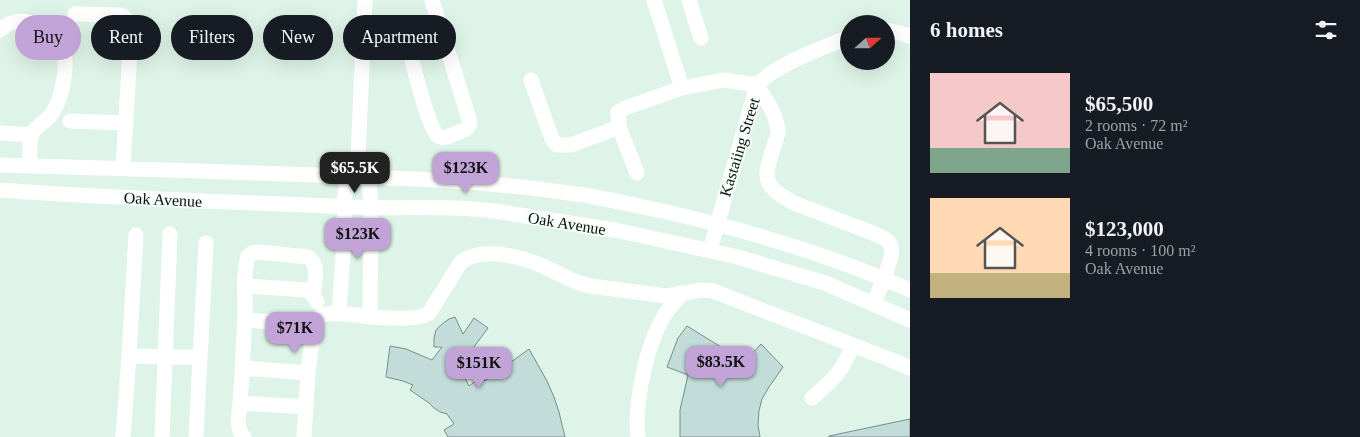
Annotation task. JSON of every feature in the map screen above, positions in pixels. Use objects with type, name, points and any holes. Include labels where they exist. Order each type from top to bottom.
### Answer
[{"type":"street","points":[[339,313],[347,176],[358,156],[365,0]]},
{"type":"street","points":[[432,0],[437,15]]},
{"type":"street","points":[[654,0],[682,88]]},
{"type":"street","points":[[689,0],[701,38]]},
{"type":"street","points":[[75,14],[120,15],[129,24],[131,33],[123,168]]},
{"type":"street","points":[[0,30],[15,22],[26,21],[37,25],[59,46],[64,54],[63,84],[59,102],[50,116],[37,127],[32,135],[30,165]]},
{"type":"street","points":[[439,22],[470,122],[467,129],[442,137],[433,128],[407,40],[439,22]]},
{"type":"street","points":[[895,32],[910,36]]},
{"type":"street","name":"Kastaiing Street","points":[[710,250],[716,223],[758,85],[764,78],[776,70],[840,41]]},
{"type":"street","points":[[531,80],[552,139],[558,145],[571,144],[620,127]]},
{"type":"street","points":[[637,173],[620,127],[617,113],[620,110],[682,88],[724,80],[758,85],[771,108],[778,128],[767,172],[773,189],[782,197],[794,203],[875,234],[888,240],[891,244],[892,251],[874,303]]},
{"type":"street","points":[[70,121],[126,122]]},
{"type":"street","points":[[0,133],[32,135]]},
{"type":"street","points":[[358,156],[369,177],[371,208],[370,316]]},
{"type":"street","name":"Oak Avenue","points":[[0,165],[405,178],[487,183],[576,194],[716,223],[791,245],[884,278],[910,290]]},
{"type":"street","name":"Oak Avenue","points":[[0,190],[371,208],[487,210],[620,231],[710,250],[825,283],[910,320]]},
{"type":"street","points":[[0,200],[60,194]]},
{"type":"street","points":[[162,437],[170,234]]},
{"type":"street","points":[[123,437],[136,235]]},
{"type":"street","points":[[196,437],[206,243]]},
{"type":"street","points":[[244,437],[241,434],[238,423],[243,368],[245,266],[248,256],[259,252],[308,257],[315,263],[316,277],[313,294],[318,320],[308,373],[304,437]]},
{"type":"street","points":[[245,320],[318,320],[339,313],[420,318],[427,315],[461,262],[472,256],[488,254],[532,262],[581,285],[656,296],[672,296],[702,290],[720,293],[910,368]]},
{"type":"street","points":[[245,286],[307,290],[313,294]]},
{"type":"street","points":[[638,437],[638,412],[642,380],[649,350],[665,314],[676,300],[684,294]]},
{"type":"street","points":[[812,398],[837,376],[853,345]]},
{"type":"street","points":[[129,356],[200,357]]},
{"type":"street","points":[[243,368],[308,373]]},
{"type":"street","points":[[240,403],[306,407]]},
{"type":"building","points":[[455,317],[463,334],[474,318],[488,328],[457,370],[464,376],[469,386],[482,376],[485,381],[529,349],[554,397],[565,437],[448,437],[444,430],[454,424],[447,414],[440,412],[410,390],[413,385],[386,377],[390,346],[406,349],[432,360],[442,347],[434,347],[436,330],[449,319]]},
{"type":"building","points":[[687,326],[747,363],[761,344],[783,367],[762,399],[758,425],[760,437],[680,437],[680,410],[688,375],[667,367],[678,338]]},
{"type":"building","points":[[910,419],[910,437],[829,437],[829,436]]}]
